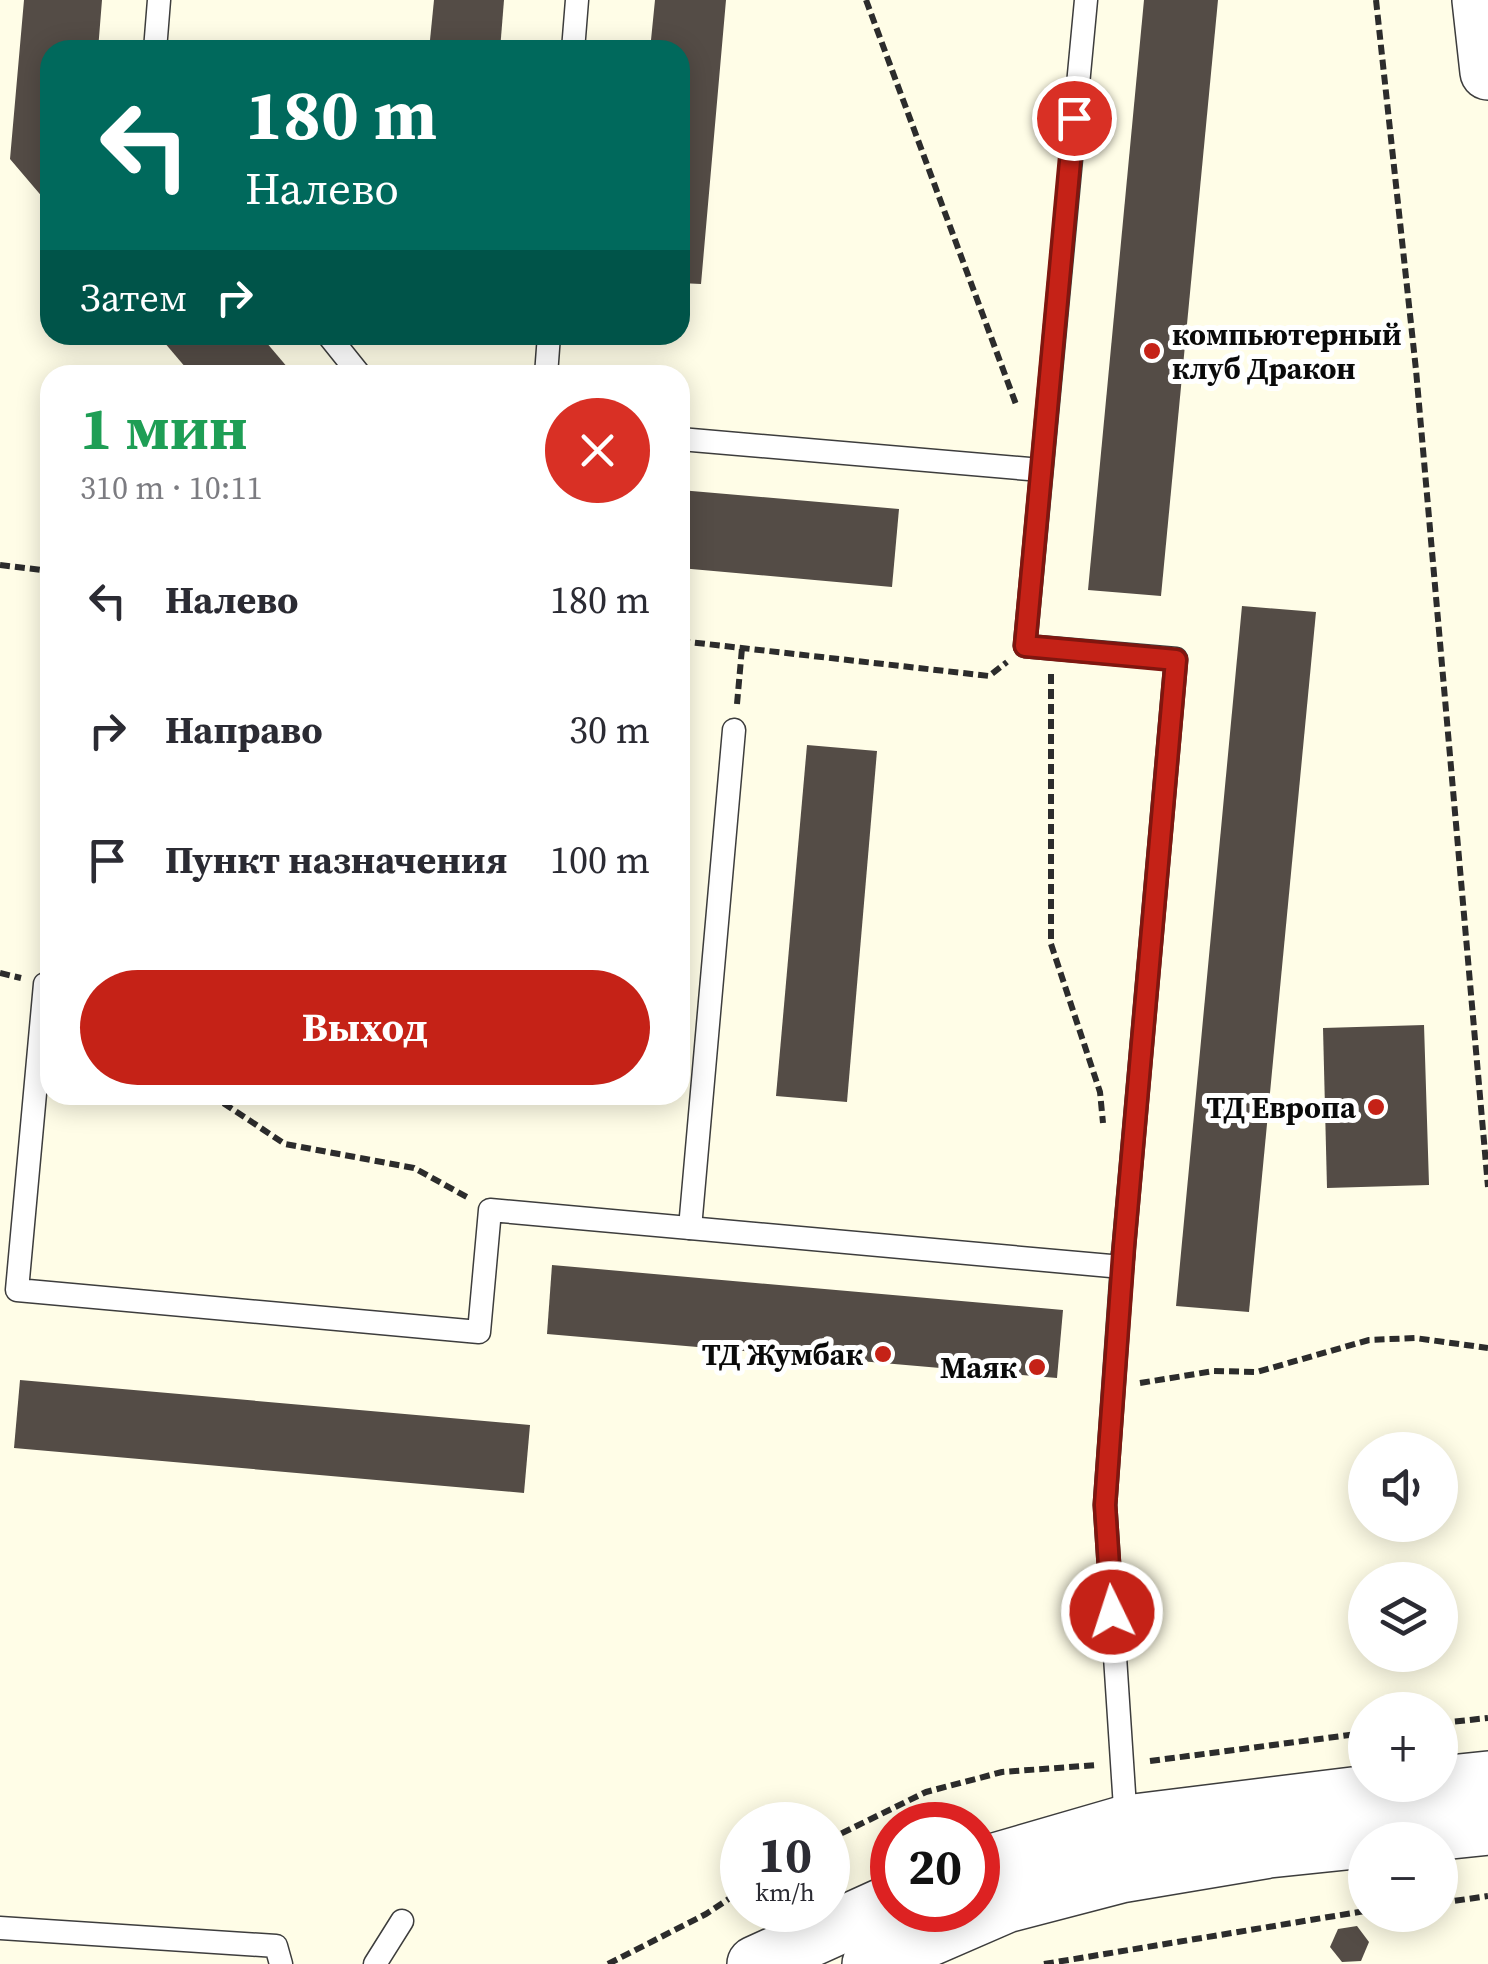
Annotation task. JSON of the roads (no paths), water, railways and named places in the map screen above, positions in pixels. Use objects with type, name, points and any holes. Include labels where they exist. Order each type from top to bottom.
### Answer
[{"type":"street","points":[[1480,0],[1488,72]]},
{"type":"street","points":[[1458,1783],[1488,1779]]},
{"type":"street","points":[[870,1964],[1006,1905],[1121,1875],[1266,1827],[1368,1802]]},
{"type":"street","points":[[1000,1860],[1126,1823],[1488,1827]]},
{"type":"street","points":[[755,1964],[870,1912]]},
{"type":"lane","points":[[156,40],[159,0]]},
{"type":"lane","points":[[574,40],[577,0]]},
{"type":"lane","points":[[40,1039],[17,1290],[479,1332],[490,1210],[1122,1267],[1176,660],[1025,646],[1086,0]]},
{"type":"lane","points":[[336,345],[352,365]]},
{"type":"lane","points":[[690,440],[1041,470]]},
{"type":"lane","points":[[690,1228],[734,730]]},
{"type":"lane","points":[[1124,1246],[1105,1505],[1126,1823]]},
{"type":"lane","points":[[376,1964],[402,1922]]},
{"type":"lane","points":[[0,1928],[276,1946],[281,1964]]},
{"type":"place","name":"компьютерный клуб Дракон","points":[[1152,351]]},
{"type":"place","name":"ТД Европа","points":[[1376,1107]]},
{"type":"place","name":"ТД Жумбак","points":[[883,1354]]},
{"type":"place","name":"Маяк","points":[[1037,1367]]}]
